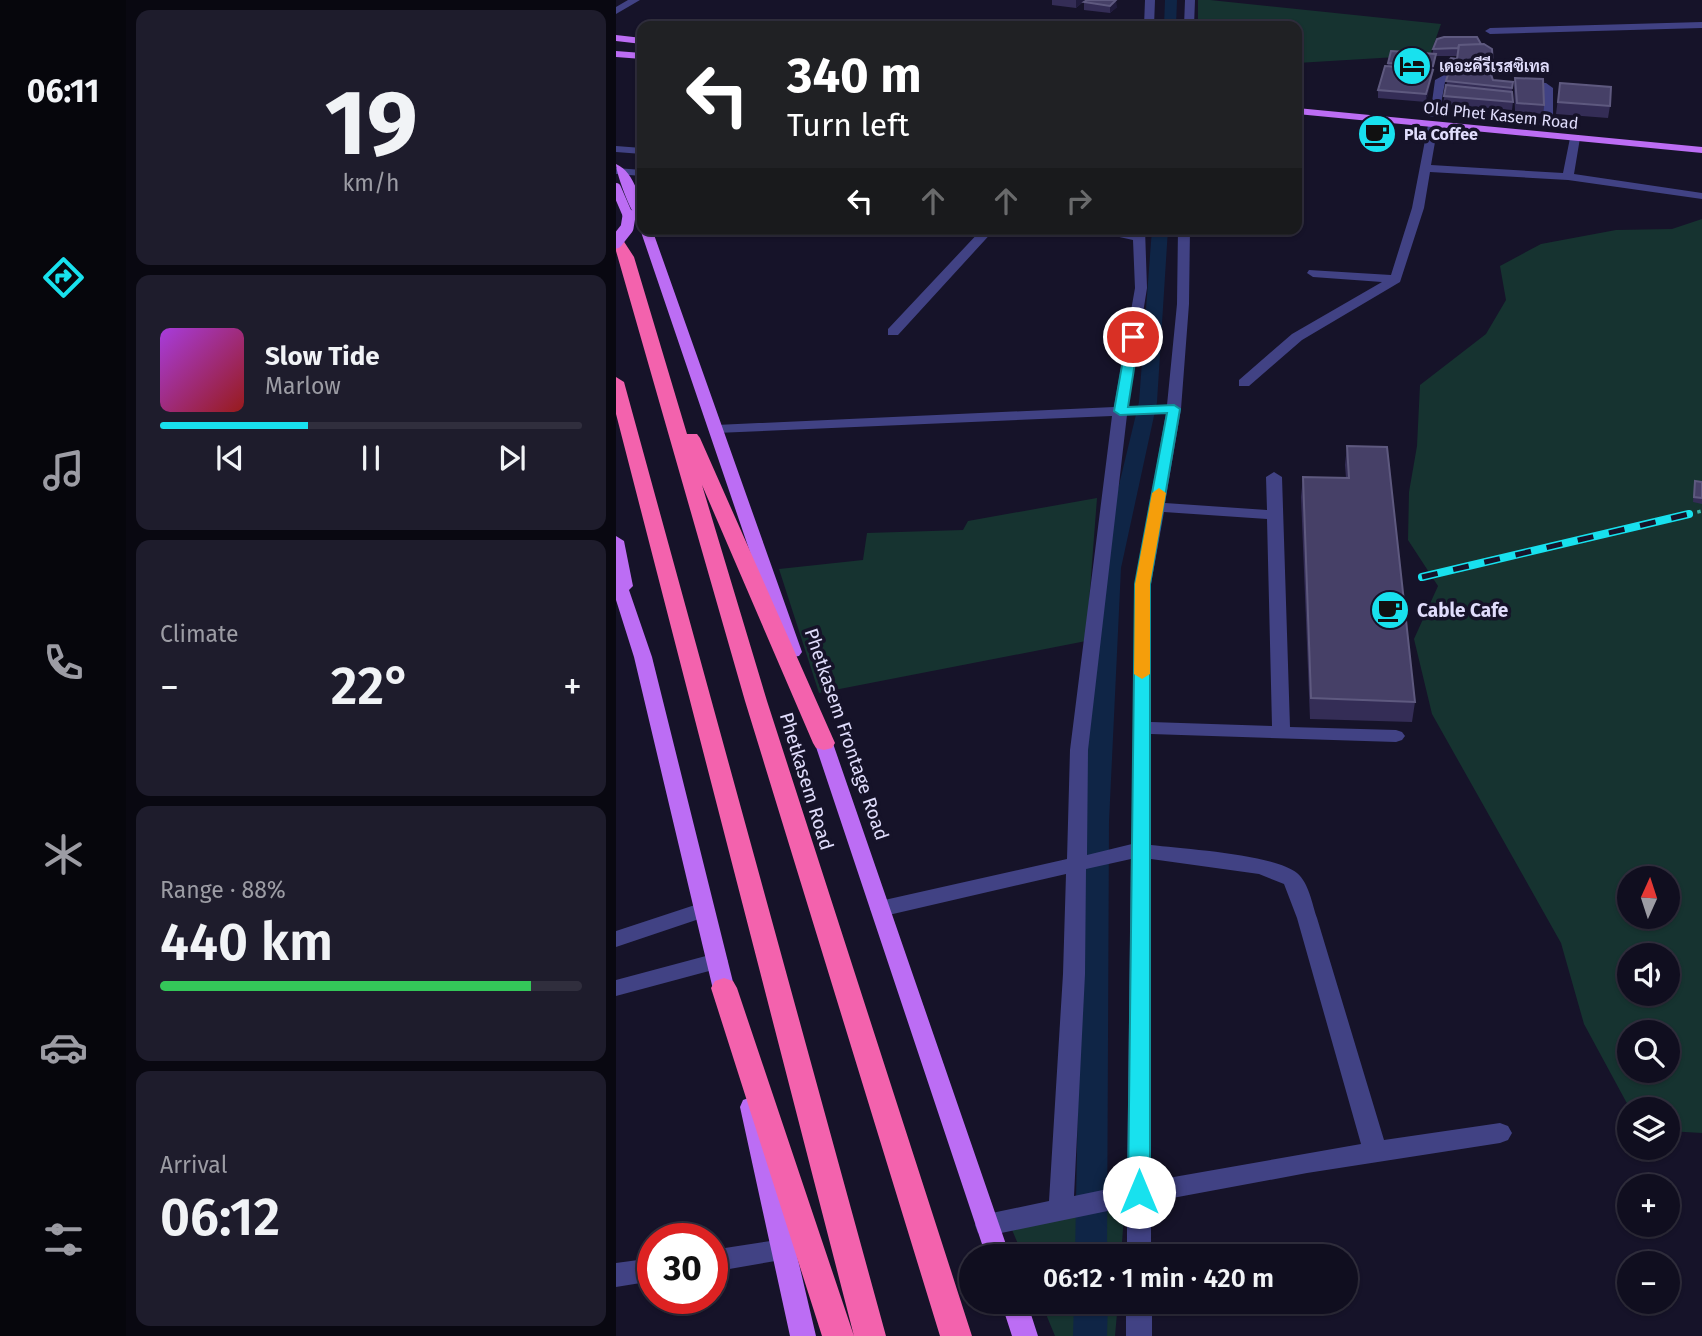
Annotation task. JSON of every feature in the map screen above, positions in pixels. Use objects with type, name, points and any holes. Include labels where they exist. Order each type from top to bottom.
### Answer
[{"type":"highway","name":"Phetkasem Road","points":[[616,241],[627,257],[760,715],[956,1336]]},
{"type":"highway","points":[[656,355],[824,743]]},
{"type":"highway","points":[[616,382],[870,1336]]},
{"type":"highway","points":[[720,974],[838,1336]]},
{"type":"main road","points":[[616,38],[637,40]]},
{"type":"main road","points":[[616,47],[637,49]]},
{"type":"main road","points":[[616,55],[637,56]]},
{"type":"main road","name":"Old Phet Kasem Road","points":[[1302,103],[1575,138],[1702,150]]},
{"type":"main road","name":"Old Phet Kasem Road","points":[[1302,111],[1544,125],[1702,139]]},
{"type":"main road","points":[[617,169],[637,200]]},
{"type":"main road","points":[[616,188],[629,210],[626,233],[616,241]]},
{"type":"main road","name":"Phetkasem Frontage Road","points":[[648,235],[994,1244]]},
{"type":"main road","points":[[616,541],[803,1336]]},
{"type":"main road","points":[[616,575],[643,657]]},
{"type":"main road","points":[[1018,1314],[1025,1336]]},
{"type":"street","points":[[616,11],[635,0]]},
{"type":"street","points":[[1149,21],[1150,0]]},
{"type":"street","points":[[1189,21],[1190,0]]},
{"type":"street","points":[[1490,31],[1702,25]]},
{"type":"street","points":[[1244,383],[1297,337],[1395,279],[1418,208],[1441,78],[1447,62]]},
{"type":"street","points":[[1427,76],[1483,81]]},
{"type":"street","points":[[1504,82],[1546,86],[1549,90],[1548,115],[1544,125]]},
{"type":"street","points":[[1568,177],[1575,138]]},
{"type":"street","points":[[616,149],[637,151]]},
{"type":"street","points":[[1426,168],[1568,177],[1702,196]]},
{"type":"street","points":[[617,169],[637,172]]},
{"type":"street","points":[[893,332],[983,235]]},
{"type":"street","points":[[1069,1207],[1079,750],[1141,288],[1139,235]]},
{"type":"street","points":[[1138,1244],[1132,1194],[1143,584],[1183,304],[1184,235]]},
{"type":"street","points":[[1313,273],[1395,279]]},
{"type":"street","points":[[716,429],[1168,409]]},
{"type":"street","points":[[1274,477],[1281,733]]},
{"type":"street","points":[[1156,507],[1275,515]]},
{"type":"street","points":[[1141,729],[1396,736]]},
{"type":"street","points":[[880,909],[1139,850],[1269,869],[1291,879],[1296,886],[1375,1151]]},
{"type":"street","points":[[616,939],[704,910]]},
{"type":"street","points":[[616,988],[720,974]]},
{"type":"street","points":[[987,1225],[1132,1194],[1375,1151],[1500,1133]]},
{"type":"street","points":[[728,1259],[784,1250]]},
{"type":"street","points":[[616,1275],[637,1272]]},
{"type":"street","points":[[1139,1314],[1139,1336]]},
{"type":"path","points":[[1689,514],[1702,511]]},
{"type":"green space","points":[[1198,0],[1210,0],[1441,24],[1430,55],[1302,63],[1302,21],[1198,21]]},
{"type":"green space","points":[[1702,219],[1702,1133],[1680,1132],[1680,1097],[1624,1097],[1584,1024],[1561,943],[1432,714],[1414,639],[1438,586],[1408,540],[1409,492],[1417,446],[1420,385],[1486,334],[1506,300],[1500,266],[1541,244],[1616,230],[1672,229]]},
{"type":"green space","points":[[1097,498],[1086,641],[819,693],[779,569],[863,560],[867,533],[963,530],[968,521]]},
{"type":"green space","points":[[1125,1202],[1122,1244],[1018,1244],[1010,1225]]},
{"type":"green space","points":[[1046,1314],[1117,1314],[1115,1336],[1055,1336]]},
{"type":"building","points":[[1116,0],[1110,6],[1084,2]]},
{"type":"building","points":[[1477,37],[1481,44],[1433,49],[1437,39]]},
{"type":"building","points":[[1484,44],[1492,49],[1493,68],[1445,64],[1451,58],[1457,59],[1459,45]]},
{"type":"building","points":[[1391,51],[1436,54],[1433,66],[1388,63]]},
{"type":"building","points":[[1385,66],[1433,70],[1426,94],[1378,90]]},
{"type":"building","points":[[1450,68],[1490,72],[1493,80],[1513,82],[1512,88],[1446,81]]},
{"type":"building","points":[[1515,78],[1543,79],[1544,105],[1517,103]]},
{"type":"building","points":[[1560,83],[1611,87],[1610,106],[1558,102]]},
{"type":"building","points":[[1446,85],[1512,92],[1513,102],[1444,96]]},
{"type":"building","points":[[1375,125],[1385,126],[1380,136],[1369,135]]},
{"type":"building","points":[[1347,446],[1387,447],[1415,702],[1311,698],[1303,477],[1349,478]]},
{"type":"building","points":[[1695,481],[1702,482],[1702,498],[1694,497]]},
{"type":"waterway","points":[[1170,21],[1171,0]]},
{"type":"waterway","points":[[1091,1244],[1096,822],[1110,568],[1148,402],[1160,235]]},
{"type":"waterway","points":[[1090,1336],[1091,1314]]},
{"type":"railway","points":[[1422,577],[1689,514]]},
{"type":"slow traffic","points":[[1142,674],[1143,584],[1159,493]]},
{"type":"place","name":"เดอะคีรีเรสซิเทล","points":[[1412,66]]},
{"type":"place","name":"Pla Coffee","points":[[1377,134]]},
{"type":"place","name":"Cable Cafe","points":[[1390,610]]},
{"type":"route","points":[[1133,337],[1120,411],[1174,409],[1143,584],[1139,850],[1139,1192]]}]
